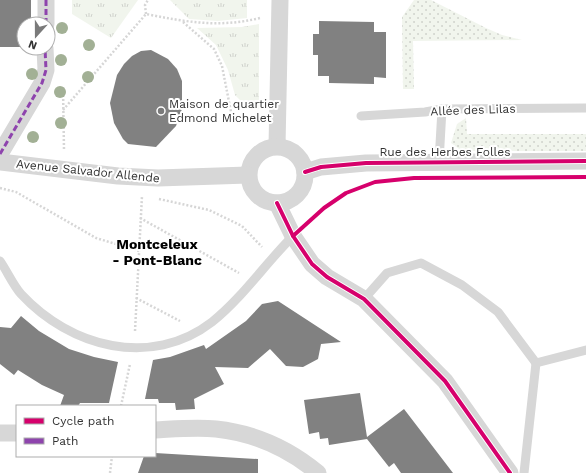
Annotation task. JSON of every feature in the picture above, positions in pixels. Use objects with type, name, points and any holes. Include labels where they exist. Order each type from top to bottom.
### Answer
[{"type":"street","points":[[46,0],[46,16]]},
{"type":"street","points":[[277,146],[276,118],[280,6]]},
{"type":"street","points":[[0,154],[42,83],[46,70],[46,56]]},
{"type":"street","points":[[277,146],[293,151],[299,157],[305,172],[304,180],[298,194],[284,202],[277,203],[268,202],[254,192],[248,175],[252,160],[257,155],[263,150],[277,146]]},
{"type":"street","name":"Rue des Herbes Folles","points":[[305,172],[321,167],[343,164],[586,161]]},
{"type":"street","name":"Avenue Salvador Allende","points":[[0,162],[142,178],[188,178],[248,175]]},
{"type":"street","points":[[277,203],[293,236],[312,264],[322,273],[364,299],[445,381],[510,473]]},
{"type":"street","points":[[156,430],[215,429],[238,432],[257,438],[291,453],[318,473]]},
{"type":"street","points":[[0,433],[16,433]]},
{"type":"lane","name":"Allée des Lilas","points":[[361,116],[425,112],[442,109],[586,108]]},
{"type":"lane","points":[[439,162],[442,109]]},
{"type":"lane","points":[[0,261],[21,294],[55,324],[96,343],[134,348],[155,347],[174,342],[198,331],[231,306],[252,280],[293,236]]},
{"type":"lane","points":[[364,299],[387,274],[421,263],[462,285],[498,312],[536,363],[524,473]]},
{"type":"lane","points":[[536,363],[586,350]]},
{"type":"path","points":[[63,110],[146,14],[145,5],[148,0]]},
{"type":"path","points":[[146,14],[182,21],[226,23],[250,20],[280,6]]},
{"type":"path","points":[[182,21],[214,49],[222,66],[232,118],[276,118]]},
{"type":"path","points":[[121,405],[134,348],[142,178]]},
{"type":"path","points":[[0,188],[16,192],[96,238],[139,251]]},
{"type":"path","points":[[142,196],[149,197]]},
{"type":"path","points":[[156,199],[209,210],[242,226],[272,258]]},
{"type":"path","points":[[140,218],[252,280]]},
{"type":"path","points":[[136,298],[198,331]]},
{"type":"path","points":[[110,473],[112,457]]},
{"type":"green space","points":[[72,0],[138,0],[111,38],[72,14]]},
{"type":"green space","points":[[170,0],[247,0],[247,18],[218,21],[189,19]]},
{"type":"green space","points":[[414,0],[431,0],[486,28],[502,35],[522,40],[413,41],[414,89],[403,89],[402,17]]},
{"type":"green space","points":[[259,24],[259,109],[244,104],[235,95],[228,70],[216,45],[197,28],[242,27]]},
{"type":"green space","points":[[466,118],[467,134],[586,134],[586,151],[462,151],[451,143],[457,124]]},
{"type":"building","points":[[0,0],[31,0],[31,16],[16,16],[16,47],[0,47]]},
{"type":"building","points":[[319,21],[374,22],[374,32],[386,32],[386,78],[374,77],[374,84],[329,83],[329,76],[318,76],[318,55],[313,55],[313,34],[319,34]]},
{"type":"building","points":[[151,50],[168,59],[177,69],[182,81],[182,109],[176,126],[156,147],[128,144],[123,139],[114,123],[110,103],[117,75],[124,64],[132,56],[141,51]]},
{"type":"building","points":[[278,301],[341,342],[321,344],[318,359],[303,367],[286,366],[270,349],[248,368],[215,367],[224,384],[194,399],[195,409],[176,410],[175,403],[159,403],[158,399],[145,399],[153,360],[170,357],[204,345],[206,349],[246,321],[262,304]]},
{"type":"building","points":[[21,316],[39,331],[69,349],[94,357],[118,362],[109,403],[60,405],[64,395],[42,385],[18,370],[14,375],[0,364],[0,327],[11,328]]},
{"type":"building","points":[[360,393],[367,437],[404,409],[453,473],[401,473],[394,463],[389,467],[367,439],[329,445],[328,438],[320,439],[319,432],[309,434],[304,400]]},
{"type":"building","points":[[156,453],[258,459],[258,473],[138,473],[144,457],[156,457]]},
{"type":"marked path","points":[[46,0],[46,16]]},
{"type":"marked path","points":[[0,154],[42,83],[46,70],[45,56]]},
{"type":"cycle path","points":[[305,172],[321,167],[366,163],[586,161]]},
{"type":"cycle path","points":[[293,236],[324,208],[346,193],[375,182],[414,178],[586,177]]},
{"type":"cycle path","points":[[277,203],[293,236],[312,264],[327,277],[364,299],[445,381],[510,473]]},
{"type":"place","name":"Maison de quartier Edmond Michelet","points":[[161,111]]},
{"type":"district","name":"Montceleux - Pont-Blanc","points":[[157,252]]}]
